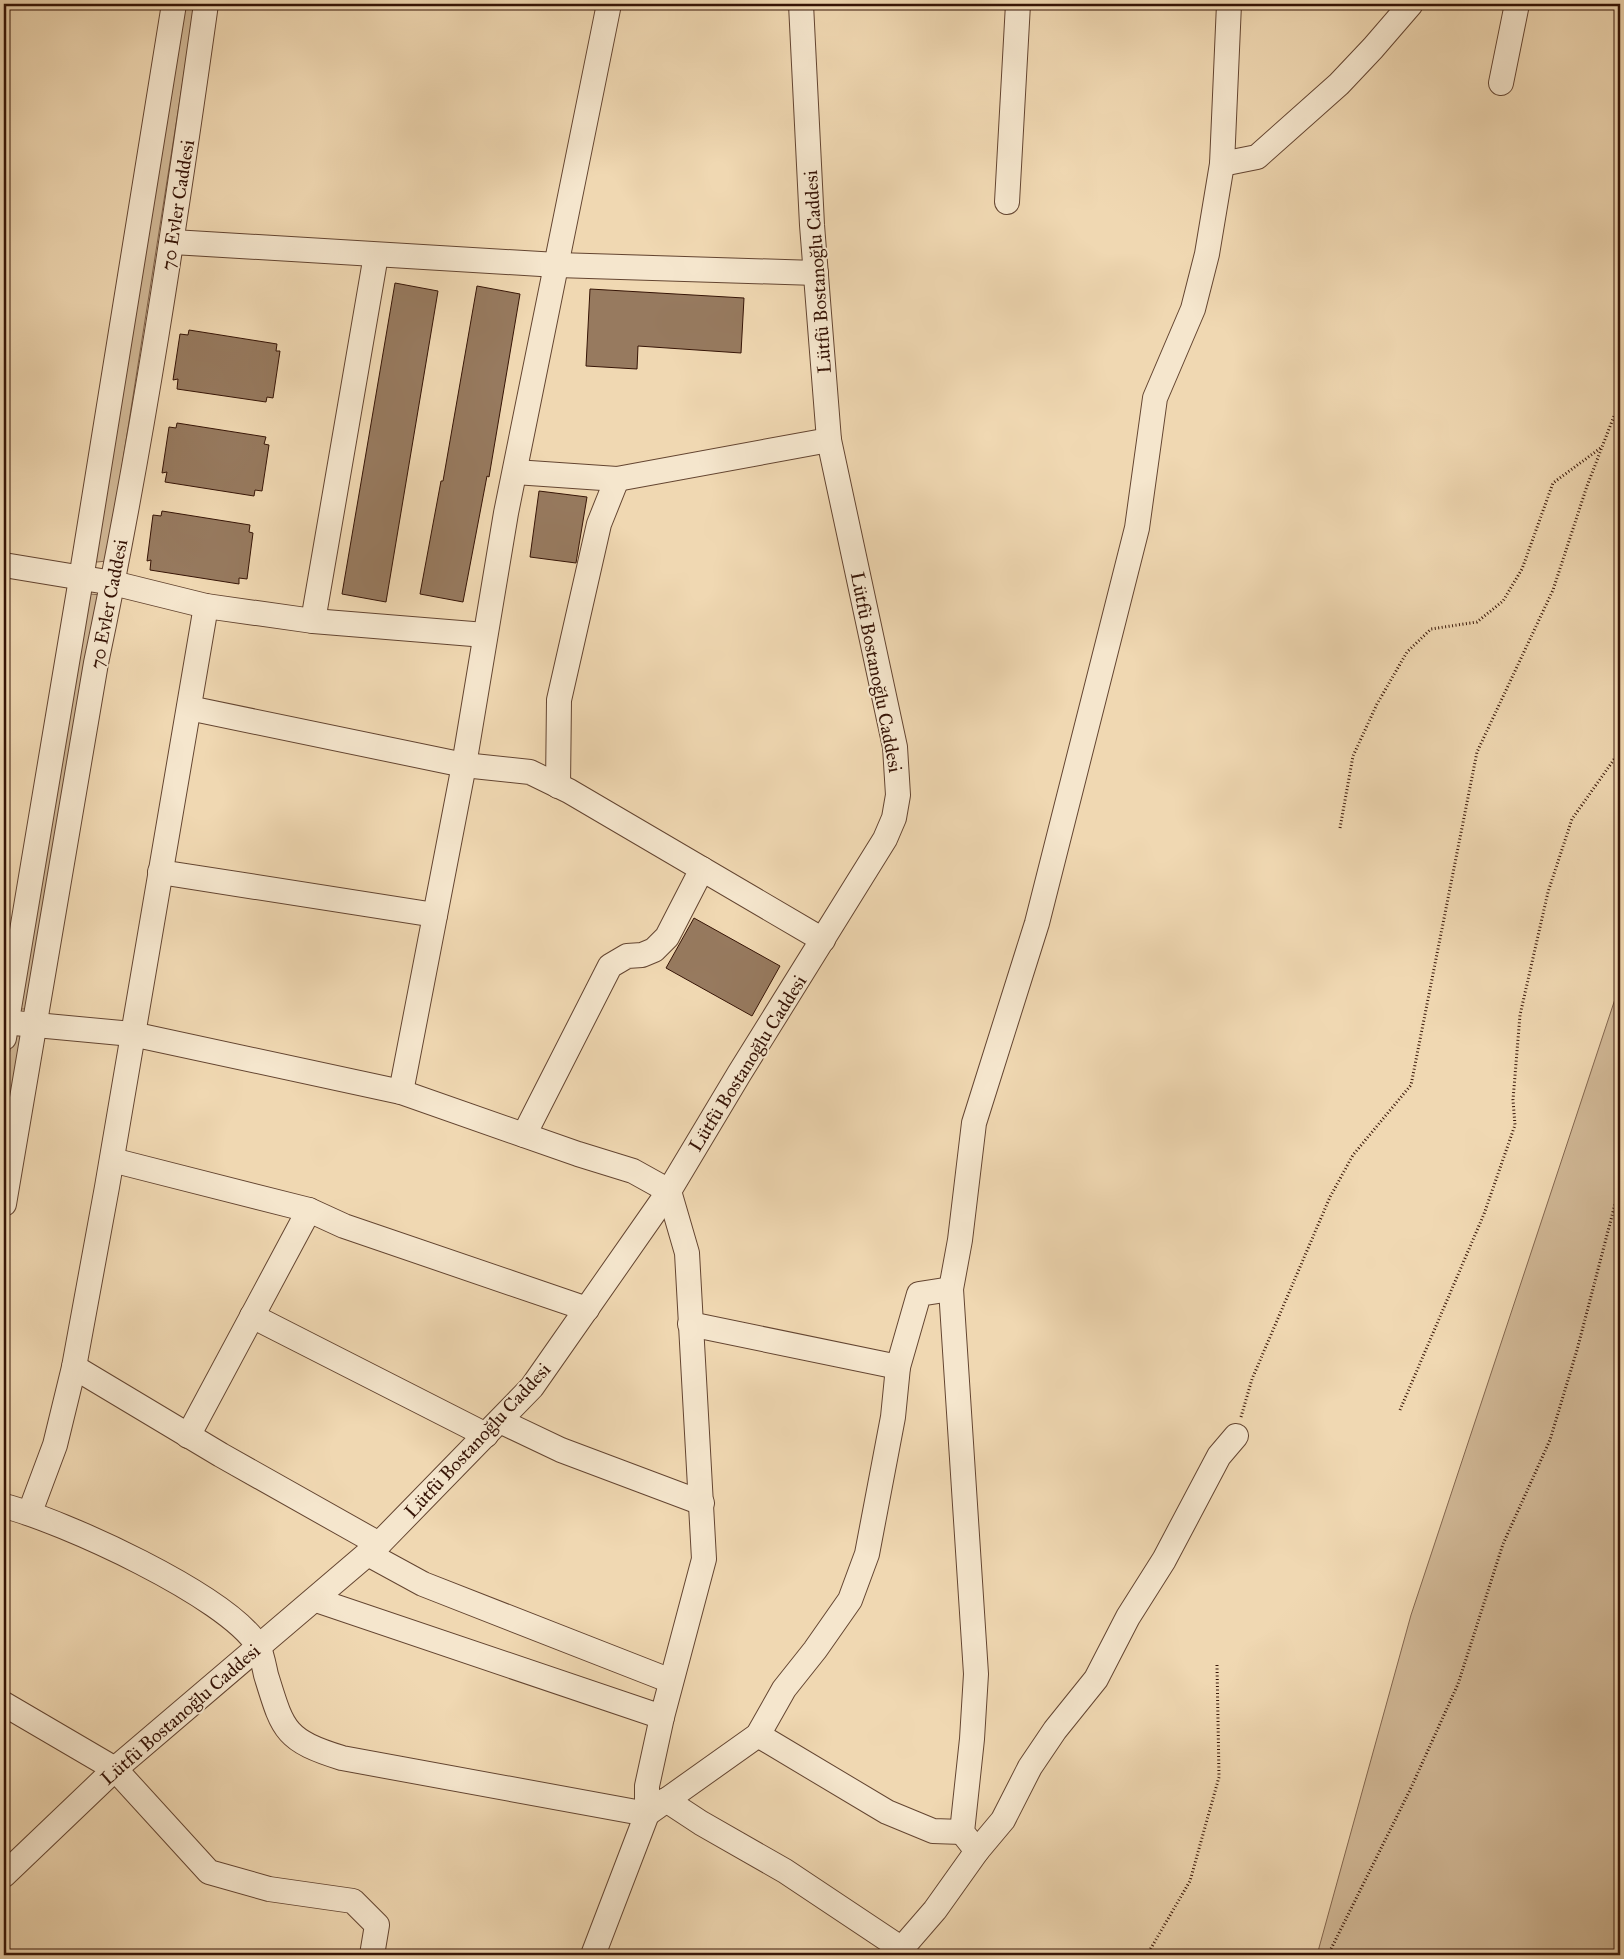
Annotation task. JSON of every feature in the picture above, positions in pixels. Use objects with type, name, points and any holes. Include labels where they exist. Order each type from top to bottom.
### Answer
[{"type":"street","name":"70 Evler Caddesi","points":[[5,1028],[81,579],[174,4]]},
{"type":"street","name":"70 Evler Caddesi","points":[[4,1204],[96,663],[113,583],[172,242],[206,4]]},
{"type":"street","points":[[401,1092],[464,765],[485,635],[515,472],[609,4]]},
{"type":"street","name":"Lütfü Bostanoğlu Caddesi","points":[[4,1875],[115,1769],[258,1646],[316,1600],[373,1549],[538,1380],[669,1191],[739,1074],[885,839],[894,818],[898,795],[898,775],[891,725],[829,440],[816,273],[801,4]]},
{"type":"street","points":[[1007,202],[1018,4]]},
{"type":"street","points":[[977,1851],[962,1832],[972,1739],[976,1674],[951,1289],[960,1240],[974,1123],[1037,923],[1137,528],[1154,398],[1193,309],[1207,254],[1222,164],[1229,4]]},
{"type":"street","points":[[1222,164],[1257,157],[1339,84],[1374,48],[1411,4]]},
{"type":"street","points":[[1501,83],[1517,4]]},
{"type":"street","points":[[172,242],[557,265],[816,273]]},
{"type":"street","points":[[312,622],[376,255]]},
{"type":"street","points":[[515,472],[617,479],[829,440]]},
{"type":"street","points":[[558,786],[559,700],[599,524],[617,479]]},
{"type":"street","points":[[4,565],[113,583],[206,606],[312,622],[485,635]]},
{"type":"street","points":[[30,1512],[55,1445],[74,1367],[112,1160],[206,606]]},
{"type":"street","points":[[189,708],[464,765],[530,772],[558,786],[823,940]]},
{"type":"street","points":[[524,1135],[610,966],[627,956],[642,955],[654,950],[667,936],[702,869]]},
{"type":"street","points":[[160,872],[435,915]]},
{"type":"street","points":[[5,1028],[34,1024],[132,1034],[401,1092],[633,1171],[669,1191],[687,1253],[704,1560],[671,1681],[647,1786],[656,1807]]},
{"type":"street","points":[[112,1160],[308,1210],[344,1226],[587,1309]]},
{"type":"street","points":[[188,1436],[308,1210]]},
{"type":"street","points":[[593,1955],[656,1807],[758,1735],[784,1688],[815,1650],[850,1600],[867,1554],[893,1416],[898,1367],[919,1294],[951,1289]]},
{"type":"street","points":[[252,1316],[493,1428],[561,1450],[702,1503]]},
{"type":"street","points":[[690,1324],[898,1367]]},
{"type":"street","points":[[74,1367],[373,1549],[431,1587],[671,1681]]},
{"type":"street","points":[[4,1506],[30,1512],[178,1582],[225,1612],[258,1646],[281,1722],[292,1736],[316,1750],[342,1758],[656,1807],[701,1824],[785,1871],[899,1952],[935,1910],[977,1851],[1003,1820],[1030,1767],[1054,1730],[1096,1679],[1128,1617],[1164,1560],[1218,1456],[1236,1436]]},
{"type":"street","points":[[316,1600],[662,1717]]},
{"type":"street","points":[[4,1704],[115,1769],[209,1872],[269,1889],[354,1901],[377,1924],[372,1955]]},
{"type":"street","points":[[758,1735],[887,1812],[933,1831],[962,1832]]},
{"type":"path","points":[[1236,1436],[1252,1379],[1330,1197],[1353,1155],[1411,1085],[1477,752],[1552,590],[1614,416],[1620,411]]},
{"type":"path","points":[[1340,828],[1353,756],[1377,704],[1407,652],[1431,630],[1477,622],[1503,601],[1522,569],[1553,483],[1603,446]]},
{"type":"path","points":[[1400,1410],[1484,1214],[1515,1125],[1513,1100],[1520,1015],[1548,892],[1572,819],[1620,751]]},
{"type":"path","points":[[1328,1955],[1410,1790],[1458,1684],[1503,1544],[1550,1440],[1577,1350],[1620,1185]]},
{"type":"path","points":[[1147,1955],[1190,1881],[1219,1778],[1217,1665]]},
{"type":"shaded area","points":[[185,4],[195,4],[107,561],[97,562],[94,560]]},
{"type":"shaded area","points":[[90,594],[102,595],[31,1009],[19,1009]]},
{"type":"shaded area","points":[[1620,984],[1620,1955],[1317,1955],[1411,1615]]},
{"type":"shaded area","points":[[13,1032],[26,1033],[4,1167],[4,1085]]},
{"type":"building","points":[[395,283],[438,291],[386,602],[342,594]]},
{"type":"building","points":[[477,286],[520,294],[489,477],[487,476],[463,602],[420,594],[441,481],[443,481]]},
{"type":"building","points":[[590,289],[744,298],[741,353],[638,346],[637,369],[586,366]]},
{"type":"building","points":[[189,330],[277,344],[276,351],[280,351],[273,398],[267,397],[266,402],[177,389],[178,379],[173,380],[180,334],[188,335]]},
{"type":"building","points":[[177,423],[266,437],[264,444],[269,445],[262,491],[255,490],[254,496],[165,482],[167,472],[162,473],[169,427],[176,428]]},
{"type":"building","points":[[539,491],[587,497],[576,563],[530,557]]},
{"type":"building","points":[[162,511],[250,525],[249,532],[253,533],[247,579],[239,578],[239,584],[150,570],[151,560],[147,561],[153,515],[161,516]]},
{"type":"building","points":[[694,918],[780,966],[752,1016],[666,968]]}]
